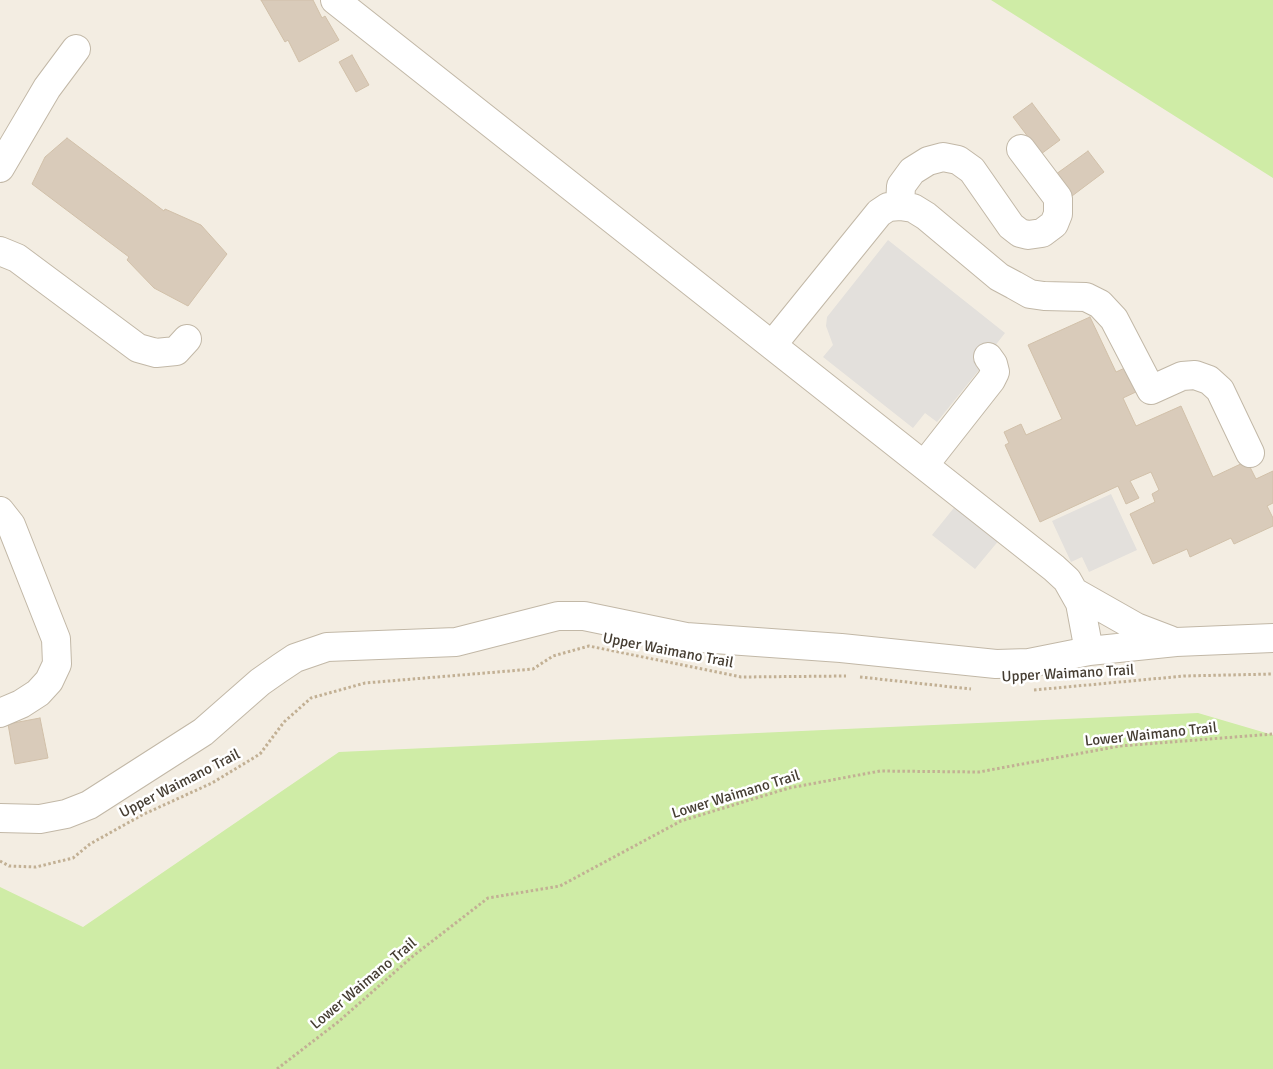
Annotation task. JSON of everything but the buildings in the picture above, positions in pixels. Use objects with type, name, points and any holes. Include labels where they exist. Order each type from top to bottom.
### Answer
[{"type":"lane","points":[[335,0],[925,464],[1054,568],[1076,593],[1136,627],[1176,642]]},
{"type":"lane","points":[[0,168],[14,140],[47,88],[76,50]]},
{"type":"lane","points":[[900,206],[901,186],[912,171],[928,161],[943,158],[958,160],[972,170],[1011,226],[1020,233],[1028,235],[1042,233],[1054,224],[1058,214],[1058,198],[1021,149]]},
{"type":"lane","points":[[773,344],[880,213],[888,207],[913,208],[926,216],[1000,276],[1030,294],[1086,297],[1100,304],[1114,319],[1151,390],[1182,376],[1195,375],[1209,380],[1220,390],[1250,453]]},
{"type":"lane","points":[[0,251],[17,258],[138,348],[156,353],[176,351],[187,339]]},
{"type":"lane","points":[[925,464],[991,380],[995,372],[994,364],[988,357]]},
{"type":"lane","points":[[0,511],[11,525],[56,639],[57,664],[49,681],[38,692],[21,704],[0,713]]},
{"type":"lane","points":[[1076,593],[1083,611],[1089,651]]},
{"type":"lane","points":[[0,818],[40,818],[66,814],[89,805],[203,732],[260,682],[295,658],[327,647],[456,642],[558,616],[584,616],[686,637],[841,648],[996,664],[1029,663],[1089,651],[1176,642],[1273,638]]},
{"type":"path","name":"Upper Waimano Trail","points":[[0,861],[9,866],[36,867],[73,858],[90,844],[142,815],[212,783],[260,754],[284,722],[311,698],[365,683],[533,668],[553,656],[589,646],[741,677],[844,676],[980,689]]},
{"type":"path","name":"Upper Waimano Trail","points":[[1027,690],[1184,676],[1273,674]]},
{"type":"path","name":"Lower Waimano Trail","points":[[277,1069],[338,1022],[413,956],[488,898],[560,886],[681,821],[789,788],[880,771],[979,772],[1120,746],[1273,734]]},
{"type":"green space","points":[[991,0],[1273,0],[1273,178]]},
{"type":"green space","points":[[1198,713],[1273,735],[1273,1069],[0,1069],[0,887],[83,927],[339,752]]},
{"type":"shaded area","points":[[888,240],[1005,333],[994,347],[996,349],[937,422],[925,413],[913,428],[823,357],[833,345],[826,326],[827,317]]},
{"type":"shaded area","points":[[1111,494],[1137,550],[1089,572],[1082,557],[1071,562],[1052,521]]},
{"type":"shaded area","points":[[957,504],[1000,539],[975,569],[932,535]]}]
